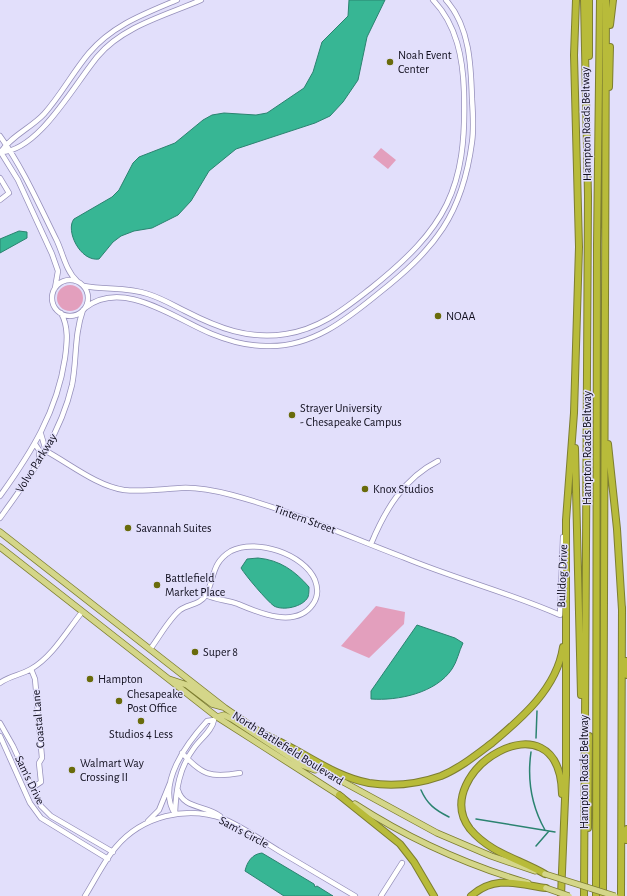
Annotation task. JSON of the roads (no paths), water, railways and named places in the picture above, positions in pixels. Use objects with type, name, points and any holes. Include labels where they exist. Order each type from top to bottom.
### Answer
[{"type":"highway","points":[[561,896],[566,776],[566,520],[574,413],[579,247],[574,55],[576,0]]},
{"type":"highway","name":"Hampton Roads Beltway","points":[[584,0],[588,196],[584,896]]},
{"type":"highway","points":[[588,896],[590,247],[589,0]]},
{"type":"highway","points":[[596,896],[597,245],[600,0]]},
{"type":"highway","name":"Hampton Roads Beltway","points":[[603,896],[606,0]]},
{"type":"highway","points":[[605,129],[610,74],[610,20],[613,0]]},
{"type":"highway","points":[[574,413],[584,783]]},
{"type":"highway","points":[[604,414],[617,529],[627,675]]},
{"type":"highway","points":[[621,896],[622,607]]},
{"type":"highway","points":[[265,735],[282,742],[336,772],[362,781],[388,785],[418,783],[442,775],[464,764],[479,753],[518,720],[533,705],[547,686],[560,658],[566,620]]},
{"type":"highway","points":[[545,874],[527,863],[504,855],[493,849],[473,832],[467,824],[462,812],[461,800],[463,790],[474,773],[499,752],[518,744],[534,745],[547,752],[557,765],[561,779],[564,822]]},
{"type":"highway","points":[[339,795],[400,844],[414,862],[434,896]]},
{"type":"highway","points":[[622,876],[627,829]]},
{"type":"highway","points":[[471,896],[479,889],[490,883],[502,882],[546,888]]},
{"type":"main road","name":"North Battlefield Boulevard","points":[[0,532],[151,648],[225,708],[321,771],[437,833],[496,858],[615,896]]},
{"type":"main road","name":"North Battlefield Boulevard","points":[[0,547],[215,718],[339,795],[421,842],[476,866],[569,896]]},
{"type":"main road","points":[[0,554],[17,560]]},
{"type":"main road","points":[[164,677],[187,685],[212,704],[225,708]]},
{"type":"main road","points":[[215,718],[220,715],[228,717],[302,765],[321,771]]},
{"type":"street","points":[[0,152],[6,144],[44,114],[88,54],[106,36],[134,18],[177,0]]},
{"type":"street","points":[[0,152],[11,152],[43,128],[98,56],[112,43],[136,28],[201,0]]},
{"type":"street","points":[[0,136],[11,152],[45,216],[70,273],[84,286],[142,292],[164,300],[213,325],[231,331],[252,335],[271,336],[303,330],[328,320],[345,309],[395,269],[422,242],[442,212],[456,182],[464,144],[465,120],[461,59],[451,26],[433,0]]},
{"type":"street","points":[[61,313],[72,316],[93,302],[101,299],[131,299],[158,307],[221,337],[252,345],[281,345],[312,338],[333,328],[405,273],[420,258],[444,227],[462,188],[472,146],[474,126],[471,60],[462,30],[446,0]]},
{"type":"street","name":"Volvo Parkway","points":[[0,152],[18,180],[52,254],[58,272],[53,301],[56,308],[61,313],[66,330],[63,369],[55,400],[41,434],[0,496]]},
{"type":"street","points":[[0,178],[9,194],[0,200]]},
{"type":"street","points":[[55,288],[65,281],[77,281]]},
{"type":"street","name":"Volvo Parkway","points":[[0,518],[38,465],[60,423],[69,394],[74,369],[77,327],[88,295],[84,286]]},
{"type":"street","points":[[41,434],[46,451]]},
{"type":"street","points":[[35,444],[39,453],[38,465]]},
{"type":"street","name":"Tintern Street","points":[[46,451],[97,480],[113,487],[144,491],[183,488],[214,491],[287,511],[406,559],[525,600],[560,615]]},
{"type":"street","points":[[371,544],[381,520],[397,495],[416,476],[438,462]]},
{"type":"street","name":"Bulldog Drive","points":[[560,615],[563,537]]},
{"type":"street","points":[[151,648],[179,611],[197,603],[206,594],[213,570],[223,557],[237,548],[253,546],[274,550],[293,558],[313,576],[317,588],[315,600],[312,605],[300,614],[286,617],[258,613],[229,600],[206,594]]},
{"type":"street","points":[[0,683],[31,669],[46,657],[82,612]]},
{"type":"street","name":"Coastal Lane","points":[[31,669],[35,679],[42,758],[38,763],[41,782],[32,788]]},
{"type":"street","points":[[140,826],[159,810],[182,753],[207,721],[215,718],[225,708]]},
{"type":"street","points":[[175,814],[177,787],[187,759],[213,726],[215,718]]},
{"type":"street","name":"Sam's Drive","points":[[0,722],[14,746],[37,800],[48,813],[113,852]]},
{"type":"street","name":"Sam's Drive","points":[[0,736],[30,803],[41,818],[108,859]]},
{"type":"street","points":[[182,753],[192,766],[207,773],[228,775],[240,773]]},
{"type":"street","points":[[172,776],[170,807],[175,814]]},
{"type":"street","points":[[177,787],[179,796],[186,803],[213,811],[222,819]]},
{"type":"street","name":"Sam's Circle","points":[[86,896],[108,859],[122,841],[140,826],[155,819],[175,814],[200,814],[222,819],[355,896]]},
{"type":"street","points":[[381,896],[402,863]]},
{"type":"waterway","points":[[536,738],[537,711]]},
{"type":"waterway","points":[[531,752],[531,792],[536,811],[545,830]]},
{"type":"waterway","points":[[421,790],[432,806],[449,817]]},
{"type":"waterway","points":[[476,819],[555,832]]},
{"type":"waterway","points":[[536,846],[549,831]]},
{"type":"place","name":"Noah Event Center","points":[[390,62]]},
{"type":"place","name":"NOAA","points":[[438,316]]},
{"type":"place","name":"Strayer University - Chesapeake Campus","points":[[292,415]]},
{"type":"place","name":"Knox Studios","points":[[365,489]]},
{"type":"place","name":"Savannah Suites","points":[[128,528]]},
{"type":"place","name":"Battlefield Market Place","points":[[157,585]]},
{"type":"place","name":"Super 8","points":[[195,652]]},
{"type":"place","name":"Hampton","points":[[90,679]]},
{"type":"place","name":"Chesapeake Post Office","points":[[119,701]]},
{"type":"place","name":"Studios 4 Less","points":[[141,721]]},
{"type":"place","name":"Walmart Way Crossing II","points":[[72,770]]}]
